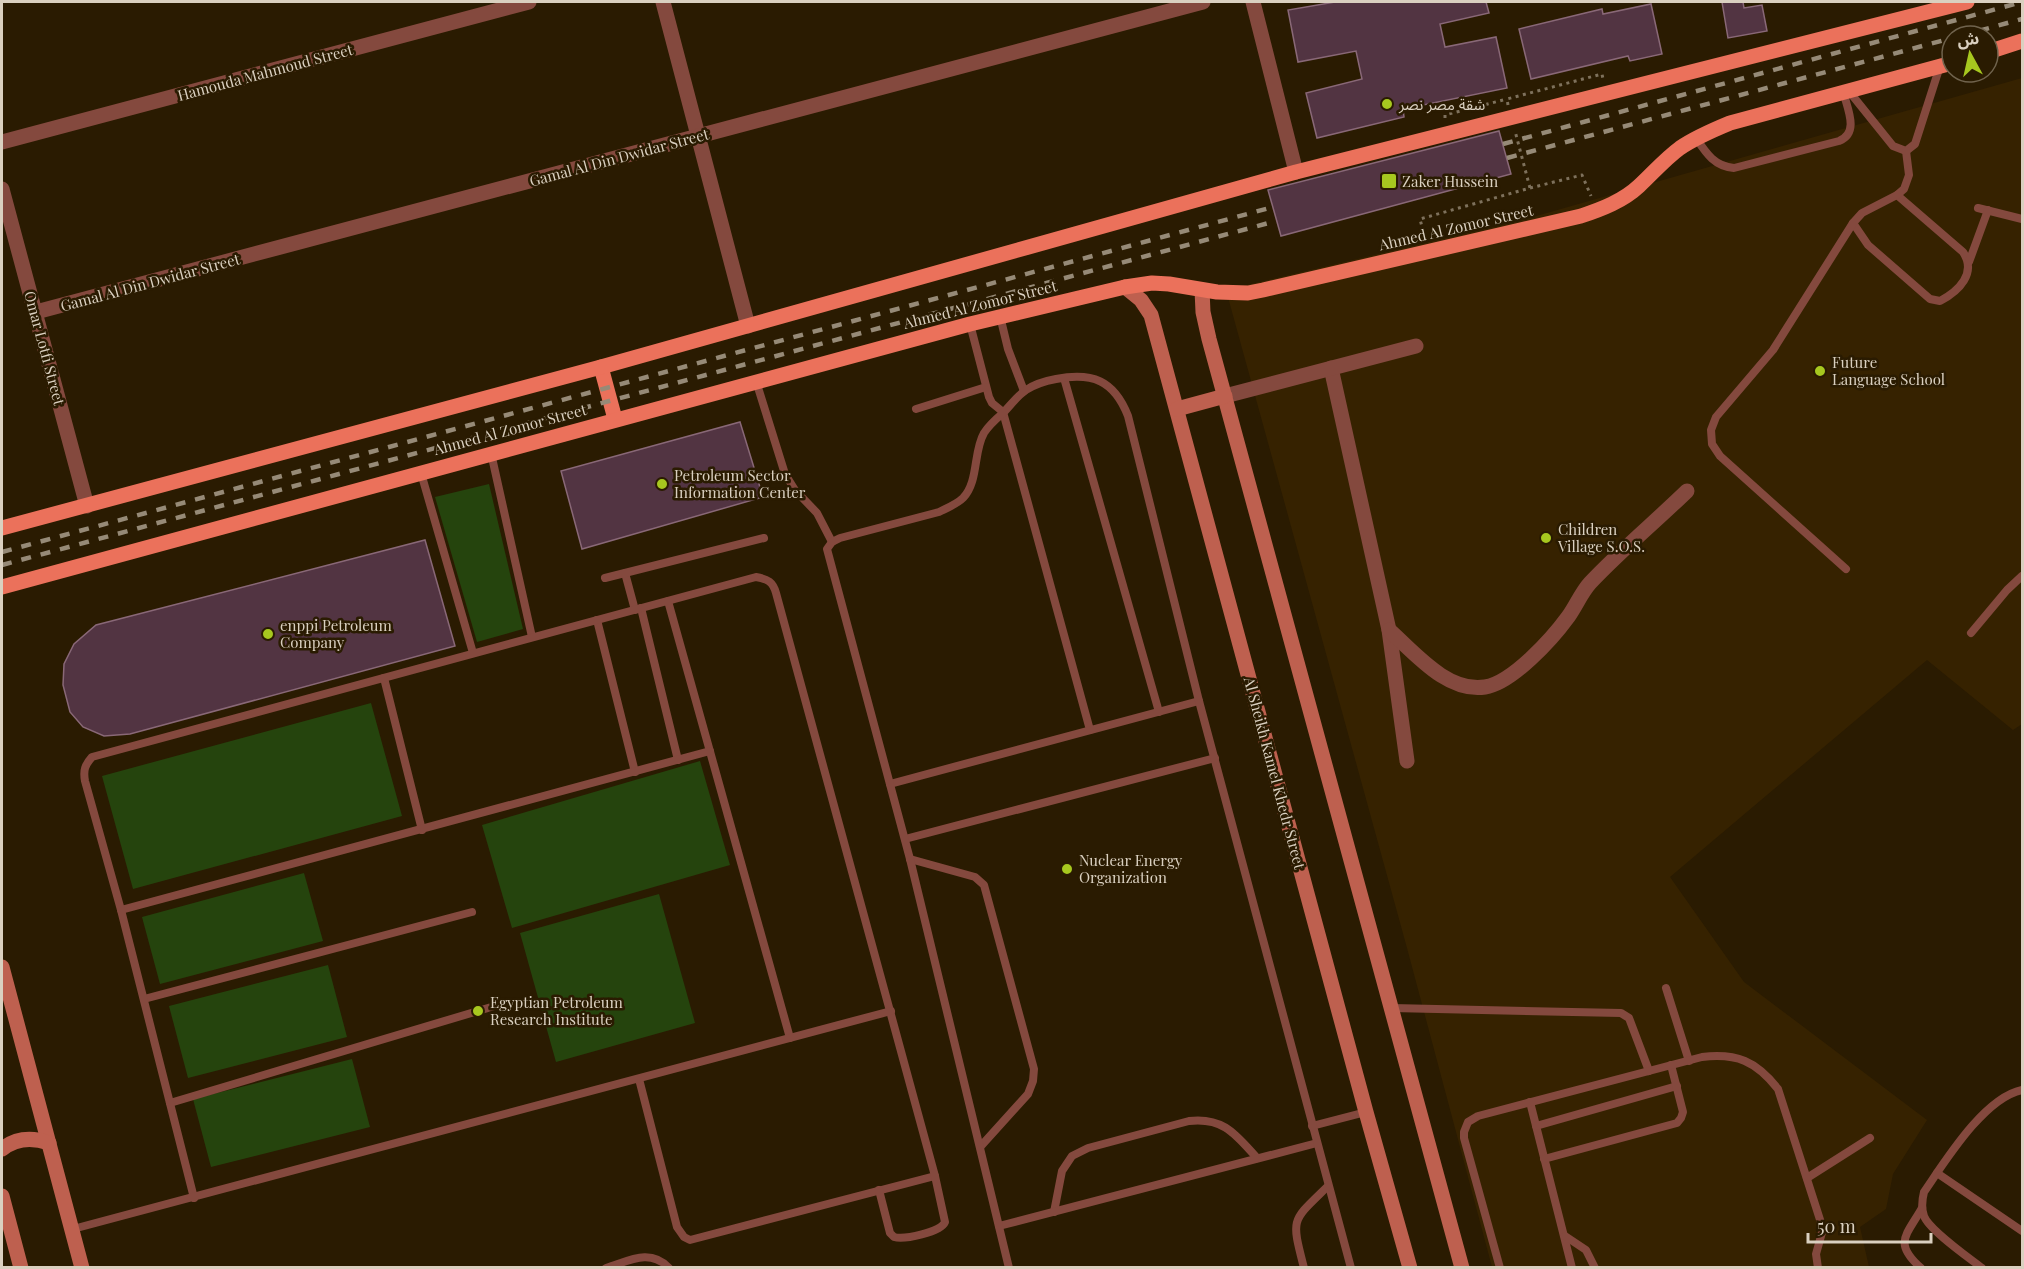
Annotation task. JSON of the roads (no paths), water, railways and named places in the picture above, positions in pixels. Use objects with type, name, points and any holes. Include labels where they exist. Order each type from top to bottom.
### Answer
[{"type":"main road","points":[[2,528],[601,367],[1296,172],[1965,2]]},
{"type":"main road","points":[[2000,48],[2022,41]]},
{"type":"main road","name":"Ahmed Al Zomor Street","points":[[2,586],[1000,316],[1125,287],[1152,283],[1233,293],[1263,290],[1597,211],[1626,197],[1665,160],[1696,138],[1730,123],[1940,66]]},
{"type":"main road","name":"Al Sheikh Kamel Khedr Street","points":[[1125,287],[1140,300],[1151,315],[1410,1268]]},
{"type":"main road","points":[[1202,290],[1205,326],[1462,1268]]},
{"type":"main road","points":[[601,367],[615,419]]},
{"type":"main road","points":[[1177,409],[1225,396]]},
{"type":"main road","points":[[2,967],[82,1268]]},
{"type":"main road","points":[[2,1149],[17,1140],[28,1138],[49,1143]]},
{"type":"main road","points":[[2,1196],[21,1268]]},
{"type":"street","points":[[467,2],[471,17]]},
{"type":"street","name":"Hamouda Mahmoud Street","points":[[2,142],[529,2]]},
{"type":"street","points":[[663,2],[748,326]]},
{"type":"street","name":"Gamal Al Din Dwidar Street","points":[[36,312],[1203,2]]},
{"type":"street","points":[[1253,2],[1296,172]]},
{"type":"street","name":"Omar Lotfi Street","points":[[2,189],[87,506]]},
{"type":"street","points":[[1225,396],[1416,346]]},
{"type":"street","points":[[1330,368],[1389,630],[1407,761]]},
{"type":"street","points":[[1389,630],[1449,680],[1468,686],[1484,687],[1502,681],[1521,667],[1559,628],[1590,583],[1687,491]]},
{"type":"lane","points":[[1906,151],[1915,144],[1940,79]]},
{"type":"lane","points":[[1696,138],[1714,161],[1734,168],[1839,141],[1848,136],[1851,126],[1845,91]]},
{"type":"lane","points":[[1845,91],[1893,146],[1906,151]]},
{"type":"lane","points":[[1846,569],[1720,456],[1712,444],[1711,430],[1716,417],[1773,350],[1853,223],[1862,213],[1904,189],[1908,182],[1906,151]]},
{"type":"lane","points":[[1897,195],[1963,252],[1969,262]]},
{"type":"lane","points":[[1853,223],[1863,240],[1930,299],[1940,301],[1950,296],[1966,277],[1983,209],[2022,219]]},
{"type":"lane","points":[[1000,316],[1008,349],[1024,391]]},
{"type":"lane","points":[[970,324],[986,387],[992,403],[1003,412],[1090,730]]},
{"type":"lane","points":[[1009,1268],[905,839],[828,557],[828,549],[832,542],[939,512],[963,498],[971,484],[983,434],[1003,412],[1024,391],[1045,381],[1080,376],[1097,379],[1111,388],[1122,400],[1128,416],[1215,758],[1350,1268]]},
{"type":"lane","points":[[1064,378],[1159,712]]},
{"type":"lane","points":[[756,381],[785,474],[795,490],[818,513],[832,542]]},
{"type":"lane","points":[[916,409],[986,387]]},
{"type":"lane","points":[[491,453],[532,637]]},
{"type":"lane","points":[[421,472],[473,653]]},
{"type":"lane","points":[[605,578],[764,538]]},
{"type":"lane","points":[[625,573],[638,609],[678,760]]},
{"type":"lane","points":[[1971,633],[2007,590],[2022,576]]},
{"type":"lane","points":[[194,1198],[121,910],[83,772],[86,764],[93,758],[756,577],[767,579],[774,584],[891,1011],[945,1222],[938,1230],[899,1239],[894,1237],[890,1233],[879,1190]]},
{"type":"lane","points":[[668,601],[790,1038]]},
{"type":"lane","points":[[597,620],[635,772]]},
{"type":"lane","points":[[384,678],[422,830]]},
{"type":"lane","points":[[890,784],[1200,700]]},
{"type":"lane","points":[[121,910],[710,751]]},
{"type":"lane","points":[[905,839],[1215,758]]},
{"type":"lane","points":[[910,859],[975,877],[984,885],[1034,1069],[1034,1082],[1028,1094],[981,1146]]},
{"type":"lane","points":[[144,999],[471,912]]},
{"type":"lane","points":[[1666,988],[1689,1060]]},
{"type":"lane","points":[[170,1103],[498,1005]]},
{"type":"lane","points":[[1392,1008],[1621,1013],[1626,1015],[1631,1023],[1649,1071]]},
{"type":"lane","points":[[73,1229],[891,1011]]},
{"type":"lane","points":[[1500,1268],[1464,1132],[1468,1122],[1473,1118],[1530,1102],[1689,1060],[1719,1055],[1753,1064],[1767,1075],[1778,1089],[1823,1229],[1816,1254],[1818,1268]]},
{"type":"lane","points":[[1544,1159],[1677,1123],[1683,1112],[1671,1065]]},
{"type":"lane","points":[[639,1079],[677,1227],[684,1238],[696,1239],[935,1176]]},
{"type":"lane","points":[[1536,1126],[1677,1086]]},
{"type":"lane","points":[[1921,1268],[1908,1256],[1904,1242],[1922,1208],[1924,1192],[1982,1114],[1997,1101],[2022,1090]]},
{"type":"lane","points":[[1530,1102],[1572,1268]]},
{"type":"lane","points":[[1312,1126],[1366,1112]]},
{"type":"lane","points":[[1054,1212],[1062,1171],[1072,1156],[1088,1148],[1178,1124],[1201,1120],[1219,1124],[1235,1134],[1257,1158]]},
{"type":"lane","points":[[1807,1178],[1870,1138]]},
{"type":"lane","points":[[999,1226],[1317,1143]]},
{"type":"lane","points":[[1937,1173],[2022,1231]]},
{"type":"lane","points":[[1304,1268],[1296,1237],[1296,1222],[1304,1209],[1328,1185]]},
{"type":"lane","points":[[1922,1208],[1928,1224],[1982,1268]]},
{"type":"lane","points":[[1565,1236],[1586,1250],[1595,1268]]},
{"type":"lane","points":[[606,1268],[649,1256],[660,1259],[669,1268]]},
{"type":"railway","points":[[1503,144],[2022,2]]},
{"type":"railway","points":[[2000,25],[2022,19]]},
{"type":"railway","points":[[1507,158],[1940,41]]},
{"type":"railway","points":[[2,552],[1273,207]]},
{"type":"railway","points":[[2,565],[1276,221]]},
{"type":"place","name":"شقة مصر نصر","points":[[1387,104]]},
{"type":"place","name":"Zaker Hussein","points":[[1389,181]]},
{"type":"place","name":"Future Language School","points":[[1820,371]]},
{"type":"place","name":"Petroleum Sector Information Center","points":[[662,484]]},
{"type":"place","name":"Children Village S.O.S.","points":[[1546,538]]},
{"type":"place","name":"enppi Petroleum Company","points":[[268,634]]},
{"type":"place","name":"Nuclear Energy Organization","points":[[1067,869]]},
{"type":"place","name":"Egyptian Petroleum Research Institute","points":[[478,1011]]}]
